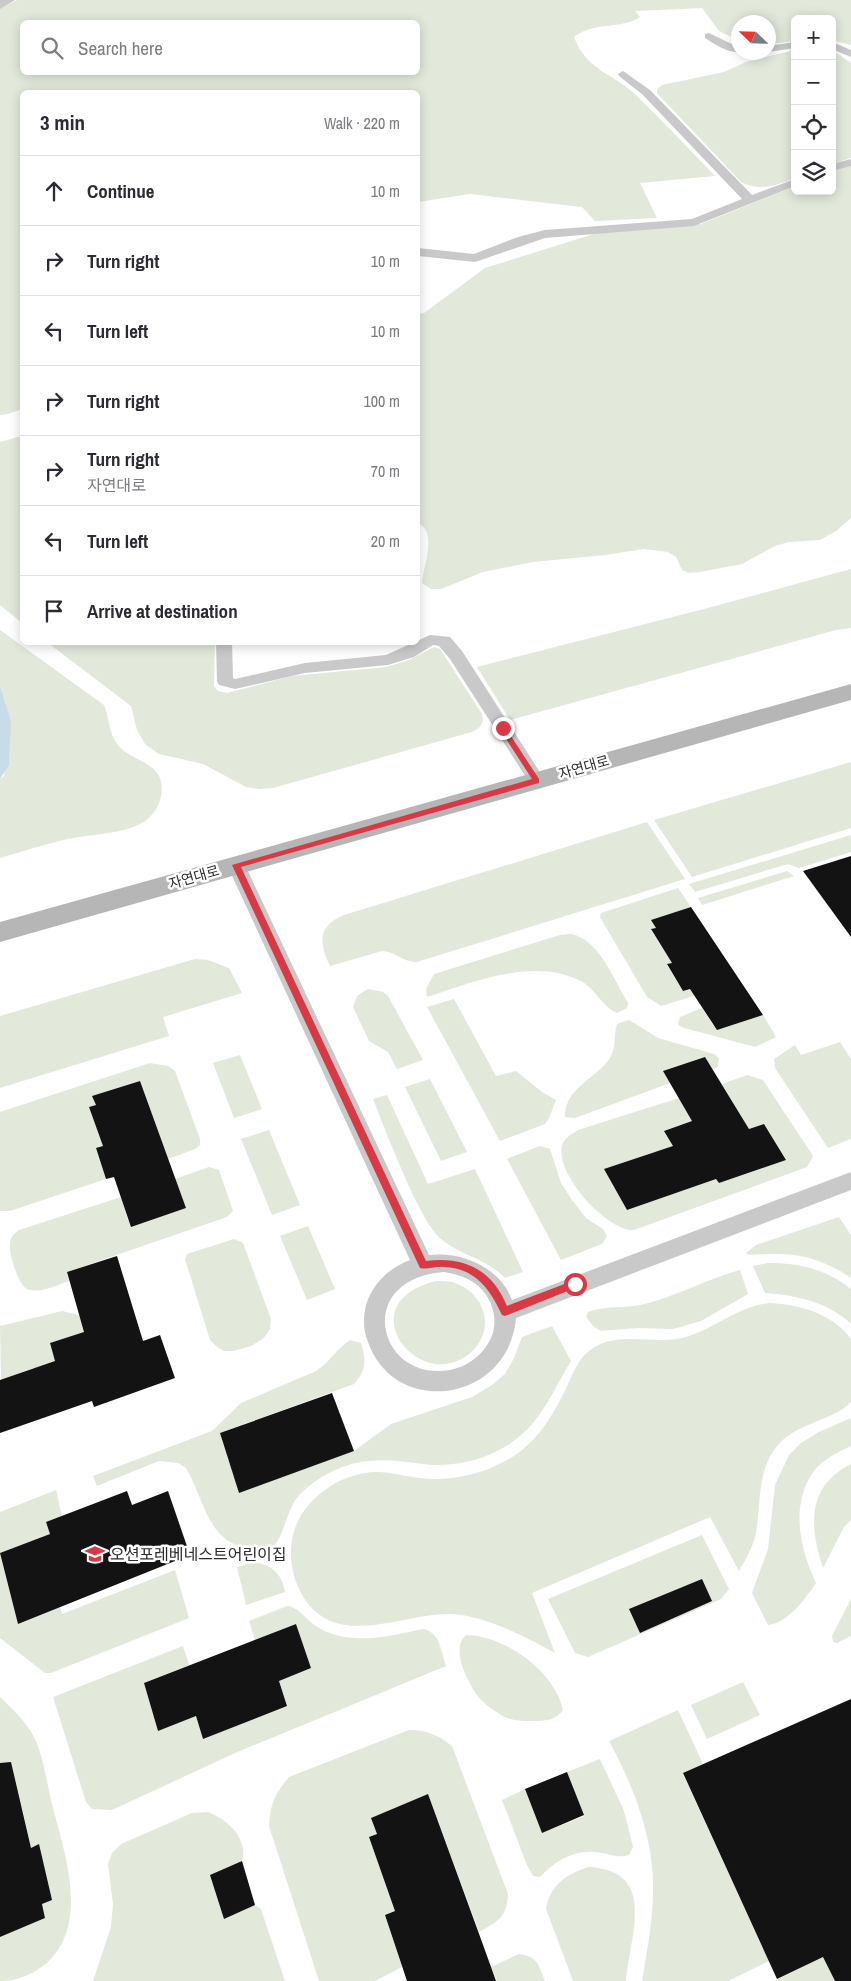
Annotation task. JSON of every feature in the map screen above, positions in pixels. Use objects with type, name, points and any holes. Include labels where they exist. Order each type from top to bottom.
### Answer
[{"type":"main road","name":"자연대로","points":[[0,932],[851,692]]},
{"type":"street","points":[[0,4],[8,0]]},
{"type":"lane","points":[[709,36],[731,48]]},
{"type":"lane","points":[[776,48],[791,46]]},
{"type":"lane","points":[[836,48],[851,54]]},
{"type":"lane","points":[[623,74],[646,92],[750,200]]},
{"type":"lane","points":[[836,167],[851,162]]},
{"type":"lane","points":[[420,252],[475,258],[522,240],[545,234],[694,222],[791,184]]},
{"type":"lane","points":[[224,645],[223,675],[225,680],[235,684],[305,668],[388,660],[408,653],[430,640],[444,641],[456,656],[537,781]]},
{"type":"lane","points":[[236,865],[423,1265]]},
{"type":"lane","points":[[505,1312],[851,1181]]},
{"type":"lane","points":[[444,1263],[465,1268],[484,1278],[497,1293],[505,1312],[505,1331],[498,1350],[486,1366],[474,1373],[446,1382],[424,1380],[404,1373],[384,1354],[378,1342],[373,1323],[377,1303],[387,1286],[403,1273],[423,1265],[444,1263]]},
{"type":"shaded area","points":[[17,0],[851,0],[851,45],[836,41],[836,15],[791,15],[791,42],[776,43],[776,15],[731,15],[731,37],[719,31],[702,8],[635,11],[640,17],[632,21],[590,29],[574,37],[579,49],[586,58],[637,96],[715,176],[640,183],[657,218],[595,221],[582,207],[470,194],[420,202],[420,90],[20,90],[20,410],[0,415],[0,8]]},
{"type":"shaded area","points":[[791,51],[791,180],[768,186],[755,187],[741,182],[657,93],[657,89],[662,85],[724,72],[754,60],[776,60],[776,55]]},
{"type":"shaded area","points":[[836,53],[851,63],[851,158],[836,163]]},
{"type":"shaded area","points":[[851,165],[851,518],[836,531],[820,540],[789,542],[775,546],[742,564],[700,572],[689,573],[682,570],[676,557],[668,552],[644,549],[533,562],[483,572],[441,589],[431,589],[422,583],[428,541],[424,527],[420,524],[420,314],[424,313],[485,268],[600,232],[701,224],[791,188],[791,195],[836,195],[836,170]]},
{"type":"shaded area","points":[[20,437],[20,621],[0,605],[0,442]]},
{"type":"shaded area","points":[[851,569],[851,628],[836,630],[510,720],[477,667],[708,608]]},
{"type":"shaded area","points":[[0,630],[104,705],[112,735],[117,744],[121,749],[145,763],[159,776],[162,790],[156,810],[140,824],[124,830],[64,840],[0,858],[0,779],[4,776],[11,720],[0,686]]},
{"type":"shaded area","points":[[51,645],[215,645],[214,686],[218,691],[227,693],[292,676],[386,667],[409,660],[434,647],[440,649],[482,714],[483,721],[480,727],[472,732],[273,788],[259,789],[246,787],[203,764],[159,754],[145,744],[137,730],[131,706]]},
{"type":"shaded area","points":[[851,762],[851,828],[692,877],[654,820]]},
{"type":"shaded area","points":[[647,822],[685,879],[417,962],[408,961],[382,951],[330,966],[326,958],[322,943],[325,930],[335,919],[344,915]]},
{"type":"shaded area","points":[[851,835],[851,852],[799,868],[788,864],[695,892],[689,884]]},
{"type":"shaded area","points":[[787,871],[794,876],[702,905],[698,898]]},
{"type":"shaded area","points":[[678,888],[691,907],[652,920],[656,928],[651,930],[667,955],[679,960],[667,965],[683,991],[697,986],[701,994],[661,1006],[647,997],[600,917],[601,913]]},
{"type":"shaded area","points":[[571,934],[581,937],[598,952],[628,1003],[627,1008],[617,1013],[607,1007],[581,981],[562,974],[543,971],[503,974],[427,997],[426,989],[434,974],[560,935]]},
{"type":"shaded area","points":[[195,959],[208,960],[229,968],[242,993],[163,1017],[169,1036],[0,1088],[0,1016]]},
{"type":"shaded area","points":[[368,989],[383,992],[388,996],[423,1060],[397,1069],[388,1052],[369,1041],[353,1007],[357,996]]},
{"type":"shaded area","points":[[454,999],[496,1076],[516,1071],[542,1092],[556,1100],[545,1124],[500,1141],[427,1007]]},
{"type":"shaded area","points":[[702,1008],[713,1025],[719,1022],[723,1028],[763,1015],[776,1037],[755,1047],[681,1027],[678,1024],[680,1017]]},
{"type":"shaded area","points":[[629,1020],[658,1038],[714,1054],[719,1058],[718,1067],[712,1069],[705,1057],[670,1083],[575,1118],[565,1117],[566,1107],[575,1091],[610,1058],[617,1024]]},
{"type":"shaded area","points":[[840,1042],[851,1059],[851,1139],[828,1148],[775,1068],[774,1059],[795,1045],[801,1055]]},
{"type":"shaded area","points":[[240,1055],[262,1109],[234,1118],[213,1063]]},
{"type":"shaded area","points":[[150,1063],[168,1066],[175,1071],[200,1139],[200,1145],[195,1149],[168,1159],[140,1081],[93,1096],[96,1105],[89,1107],[100,1137],[111,1144],[96,1149],[106,1179],[10,1211],[0,1211],[0,1112]]},
{"type":"shaded area","points":[[747,1075],[763,1080],[813,1156],[807,1167],[634,1230],[623,1228],[610,1221],[584,1197],[573,1183],[561,1155],[563,1143],[569,1136],[578,1130],[679,1098],[704,1127],[680,1125],[665,1131],[678,1153],[655,1152],[605,1169],[627,1210],[716,1179],[719,1183],[786,1160],[764,1124],[749,1129],[722,1084]]},
{"type":"shaded area","points":[[430,1079],[467,1152],[441,1161],[405,1087]]},
{"type":"shaded area","points":[[387,1095],[428,1184],[475,1169],[523,1272],[505,1278],[490,1266],[448,1244],[431,1228],[403,1173],[373,1099]]},
{"type":"shaded area","points":[[269,1130],[300,1205],[272,1215],[241,1139]]},
{"type":"shaded area","points":[[540,1146],[550,1149],[561,1183],[572,1200],[586,1218],[603,1229],[607,1236],[602,1244],[561,1260],[507,1159]]},
{"type":"shaded area","points":[[209,1167],[219,1170],[233,1211],[227,1217],[67,1272],[69,1281],[48,1288],[27,1289],[20,1281],[14,1268],[10,1247],[11,1238],[19,1230],[121,1197],[128,1220],[138,1224],[186,1208],[175,1179]]},
{"type":"shaded area","points":[[839,1217],[851,1235],[851,1278],[826,1264],[802,1256],[777,1254],[749,1255],[746,1253],[756,1245]]},
{"type":"shaded area","points":[[308,1226],[335,1289],[307,1300],[280,1236]]},
{"type":"shaded area","points":[[234,1239],[243,1243],[271,1319],[270,1329],[264,1338],[251,1346],[233,1351],[224,1351],[210,1340],[185,1259],[187,1254]]},
{"type":"shaded area","points":[[768,1263],[791,1264],[812,1268],[842,1282],[851,1289],[851,1324],[832,1310],[811,1301],[765,1293],[753,1266]]},
{"type":"shaded area","points":[[740,1270],[748,1294],[701,1321],[673,1329],[638,1328],[601,1331],[594,1327],[586,1317],[588,1312],[595,1310],[657,1301]]},
{"type":"shaded area","points":[[436,1281],[453,1282],[464,1287],[472,1294],[479,1301],[483,1310],[485,1329],[476,1347],[456,1361],[436,1364],[417,1357],[402,1344],[394,1327],[396,1309],[409,1293]]},
{"type":"shaded area","points":[[770,1303],[804,1308],[815,1312],[835,1323],[851,1339],[851,1402],[834,1414],[795,1431],[786,1437],[771,1454],[763,1475],[755,1538],[739,1571],[710,1517],[532,1593],[555,1653],[498,1625],[462,1615],[423,1616],[361,1626],[342,1624],[325,1618],[309,1605],[299,1590],[291,1563],[291,1544],[297,1522],[304,1510],[314,1499],[337,1482],[365,1473],[379,1472],[438,1479],[463,1476],[488,1469],[524,1449],[540,1432],[559,1402],[579,1362],[592,1349],[603,1343],[615,1340],[665,1340],[690,1336],[745,1309]]},
{"type":"shaded area","points":[[62,1311],[79,1315],[95,1339],[69,1337],[50,1343],[58,1370],[33,1368],[1,1380],[0,1326]]},
{"type":"shaded area","points":[[552,1326],[571,1361],[543,1409],[522,1434],[497,1451],[483,1457],[453,1464],[438,1465],[374,1460],[339,1468],[318,1480],[300,1495],[290,1510],[280,1537],[272,1548],[266,1552],[246,1549],[232,1543],[221,1535],[212,1524],[186,1468],[178,1463],[159,1461],[97,1486],[93,1476],[212,1431],[241,1403],[316,1371],[350,1340],[361,1343],[364,1365],[361,1374],[354,1384],[220,1433],[239,1492],[354,1451],[391,1424],[472,1397],[492,1385],[505,1374],[522,1337]]},
{"type":"shaded area","points":[[851,1418],[851,1446],[830,1457],[813,1472],[806,1485],[802,1499],[800,1528],[802,1542],[816,1583],[796,1609],[783,1620],[768,1625],[752,1593],[768,1549],[775,1485],[789,1455],[801,1443],[819,1432]]},
{"type":"shaded area","points":[[851,1464],[851,1520],[844,1527],[823,1568],[815,1537],[815,1508],[826,1484],[837,1473]]},
{"type":"shaded area","points":[[56,1490],[62,1516],[46,1522],[50,1534],[0,1553],[0,1512]]},
{"type":"shaded area","points":[[702,1535],[729,1589],[721,1599],[588,1657],[575,1653],[548,1599]]},
{"type":"shaded area","points":[[0,1554],[18,1624],[60,1607],[62,1614],[175,1570],[189,1618],[51,1673],[45,1673],[0,1638]]},
{"type":"shaded area","points":[[253,1562],[265,1565],[275,1571],[281,1579],[285,1592],[246,1605],[237,1567]]},
{"type":"shaded area","points":[[851,1599],[851,1636],[837,1643],[833,1642],[832,1636]]},
{"type":"shaded area","points":[[287,1606],[296,1609],[321,1629],[346,1637],[372,1638],[423,1629],[429,1631],[439,1643],[446,1666],[235,1753],[112,1810],[92,1809],[86,1802],[53,1697],[183,1646],[189,1665],[144,1683],[158,1731],[196,1716],[203,1739],[287,1705],[279,1681],[311,1668],[296,1624],[255,1640],[249,1621]]},
{"type":"shaded area","points":[[466,1635],[496,1641],[526,1658],[550,1682],[563,1710],[558,1716],[547,1720],[522,1721],[505,1717],[486,1705],[472,1687],[460,1659],[461,1642]]},
{"type":"shaded area","points":[[743,1682],[760,1715],[707,1739],[691,1705]]},
{"type":"shaded area","points":[[0,1697],[25,1723],[39,1748],[67,1864],[71,1907],[68,1927],[61,1945],[48,1962],[26,1976],[0,1981],[0,1937],[45,1918],[42,1904],[39,1844],[31,1848],[22,1808],[0,1769]]},
{"type":"shaded area","points":[[678,1710],[703,1764],[683,1774],[769,1961],[728,1981],[642,1981],[652,1917],[653,1879],[649,1843],[633,1790],[609,1741]]},
{"type":"shaded area","points":[[409,1730],[432,1734],[452,1746],[508,1894],[506,1909],[500,1918],[479,1932],[428,1794],[371,1818],[377,1834],[370,1837],[403,1907],[385,1915],[402,1967],[375,1981],[319,1981],[269,1826],[274,1800],[280,1788],[289,1777]]},
{"type":"shaded area","points":[[600,1759],[624,1811],[633,1847],[629,1855],[619,1856],[584,1852],[560,1860],[540,1877],[533,1876],[502,1800],[525,1789],[542,1833],[584,1816],[567,1772]]},
{"type":"shaded area","points":[[208,1812],[229,1825],[235,1831],[242,1845],[242,1861],[211,1875],[224,1918],[255,1905],[261,1909],[285,1981],[93,1981],[111,1927],[113,1904],[108,1864],[112,1853],[121,1844],[192,1813]]},
{"type":"shaded area","points":[[589,1867],[611,1871],[624,1880],[632,1893],[635,1908],[634,1926],[626,1981],[573,1981],[546,1909],[551,1893],[560,1882],[573,1873]]},
{"type":"shaded area","points":[[519,1954],[534,1959],[545,1981],[497,1981],[491,1967]]},
{"type":"shaded area","points":[[823,1957],[835,1981],[774,1981]]},
{"type":"water","points":[[0,686],[11,720],[9,765],[0,779]]},
{"type":"building","points":[[851,856],[851,937],[803,871]]},
{"type":"building","points":[[691,907],[763,1015],[717,1030],[690,989],[683,991],[667,964],[672,963],[651,929],[656,928],[651,920]]},
{"type":"building","points":[[705,1057],[749,1129],[764,1124],[786,1160],[719,1183],[716,1179],[627,1210],[604,1169],[673,1146],[664,1131],[692,1121],[663,1071]]},
{"type":"building","points":[[140,1081],[186,1208],[131,1227],[114,1177],[106,1179],[96,1148],[103,1146],[89,1107],[96,1105],[92,1096]]},
{"type":"building","points":[[117,1256],[143,1341],[160,1335],[175,1378],[94,1407],[92,1401],[0,1433],[0,1380],[55,1361],[50,1343],[84,1332],[67,1272]]},
{"type":"building","points":[[332,1393],[354,1451],[239,1493],[220,1433]]},
{"type":"building","points":[[127,1491],[132,1505],[168,1491],[190,1555],[18,1624],[0,1553],[50,1534],[46,1522]]},
{"type":"building","points":[[702,1579],[712,1601],[640,1633],[629,1609]]},
{"type":"building","points":[[296,1624],[311,1668],[279,1681],[287,1706],[203,1739],[196,1716],[158,1731],[144,1683]]},
{"type":"building","points":[[851,1699],[851,1981],[835,1981],[823,1957],[777,1979],[683,1773]]},
{"type":"building","points":[[11,1762],[31,1848],[39,1844],[52,1900],[42,1904],[45,1918],[0,1937],[0,1763]]},
{"type":"building","points":[[567,1772],[584,1815],[542,1833],[525,1789]]},
{"type":"building","points":[[428,1794],[496,1981],[407,1981],[385,1915],[395,1911],[369,1837],[377,1834],[371,1818]]},
{"type":"building","points":[[242,1861],[255,1905],[224,1919],[210,1875]]},
{"type":"place","name":"오션포레베네스트어린이집","points":[[95,1554]]},
{"type":"route","points":[[503,728],[537,781],[236,865],[423,1265],[444,1263],[465,1268],[484,1278],[497,1293],[505,1312],[575,1284]]}]
